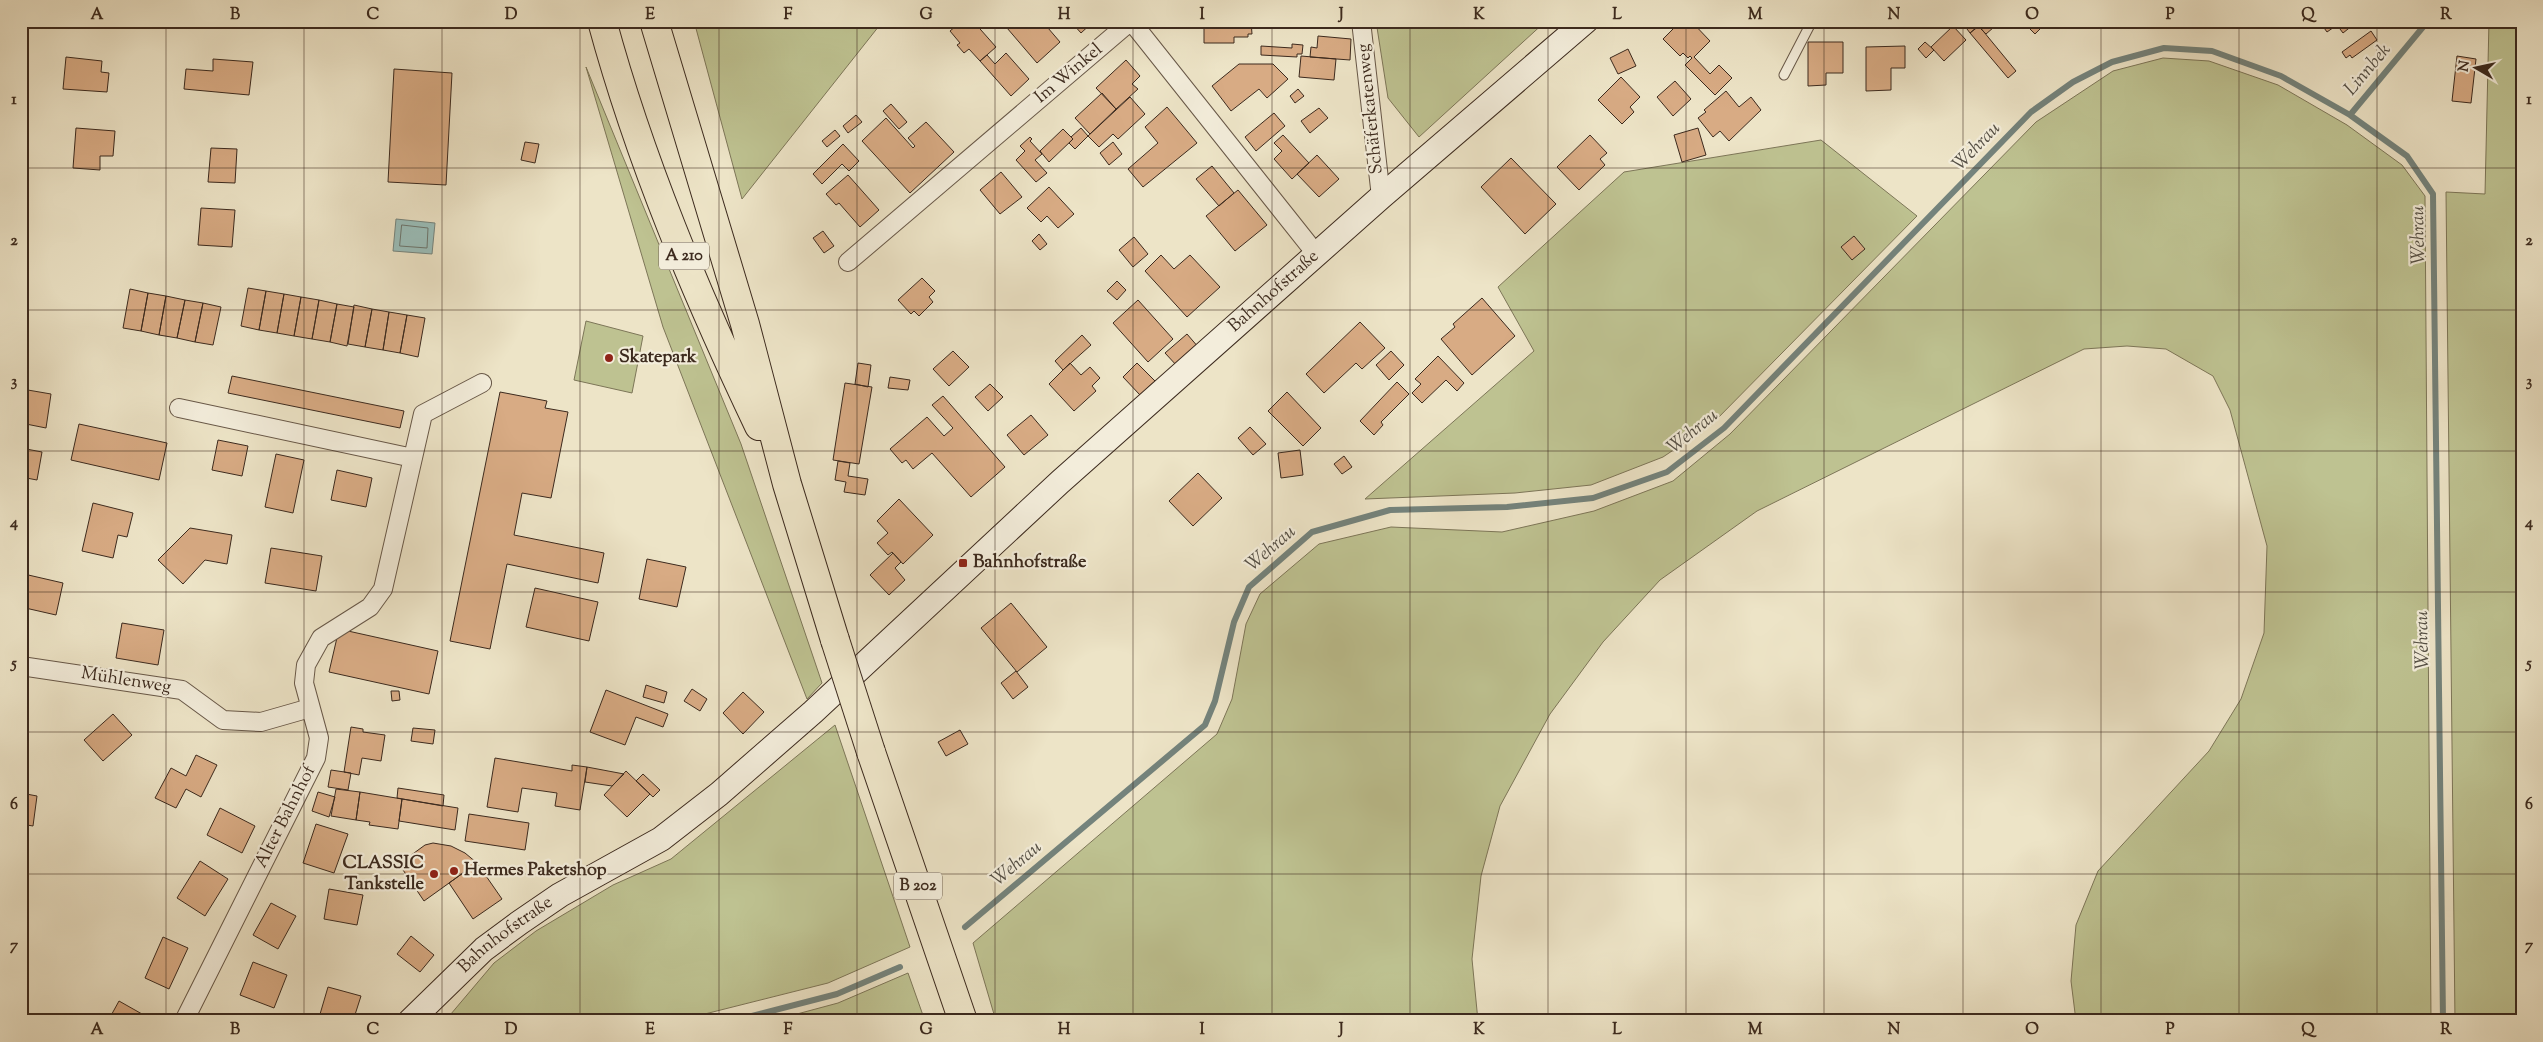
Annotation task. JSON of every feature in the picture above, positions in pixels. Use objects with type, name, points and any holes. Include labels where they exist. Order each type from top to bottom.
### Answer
[{"type":"highway","name":"A 210","points":[[602,21],[654,180],[715,333],[787,484]]},
{"type":"highway","name":"A 210","points":[[654,21],[745,324],[787,484]]},
{"type":"highway","name":"B 202","points":[[787,484],[871,752],[963,1021]]},
{"type":"main road","name":"Bahnhofstraße","points":[[410,1021],[484,949],[519,923],[560,895],[661,839],[719,794],[814,712],[1060,482],[1381,197],[1586,21]]},
{"type":"street","name":"Im Winkel","points":[[848,262],[1131,21],[1317,255]]},
{"type":"street","name":"Schäferkatenweg","points":[[1361,21],[1381,197]]},
{"type":"street","name":"Alter Bahnhof","points":[[184,1021],[316,758],[319,738],[304,683],[306,665],[312,650],[321,638],[370,607],[383,589],[423,414],[482,383]]},
{"type":"street","points":[[179,408],[413,458]]},
{"type":"street","name":"Mühlenweg","points":[[21,666],[182,690],[222,720],[261,722],[310,708]]},
{"type":"lane","points":[[1784,75],[1812,21]]},
{"type":"green space","points":[[694,21],[883,21],[742,199]]},
{"type":"green space","points":[[1376,21],[1546,21],[1419,137],[1388,98]]},
{"type":"green space","points":[[2489,21],[2522,21],[2522,1021],[2455,1021],[2446,192],[2485,194]]},
{"type":"green space","points":[[2163,58],[2209,61],[2278,85],[2347,125],[2402,165],[2425,196],[2431,1021],[2076,1021],[2071,981],[2076,925],[2098,871],[2209,751],[2241,699],[2264,633],[2267,546],[2230,410],[2213,376],[2166,349],[2127,346],[2084,349],[1757,511],[1660,580],[1603,642],[1550,714],[1500,806],[1481,876],[1472,959],[1478,1021],[996,1021],[973,943],[1217,734],[1232,699],[1246,624],[1260,594],[1319,544],[1391,527],[1502,532],[1594,511],[1673,481],[1730,434],[2036,122],[2113,71]]},
{"type":"green space","points":[[586,67],[741,444],[822,683],[807,699],[663,327]]},
{"type":"green space","points":[[1821,140],[1917,216],[1712,424],[1663,457],[1591,485],[1515,493],[1365,499],[1534,351],[1498,287],[1624,172]]},
{"type":"green space","name":"Skatepark","points":[[586,321],[643,336],[632,393],[574,380]]},
{"type":"green space","points":[[835,725],[910,947],[828,983],[677,1021],[445,1021],[494,963],[536,931],[613,885],[671,859]]},
{"type":"green space","points":[[908,973],[925,1021],[771,1021],[838,1003]]},
{"type":"water","points":[[396,219],[435,223],[432,254],[393,251]]},
{"type":"building","points":[[962,21],[973,21],[996,47],[980,61],[969,49],[964,53],[957,45],[960,43],[950,31]]},
{"type":"building","points":[[1014,21],[1042,21],[1060,42],[1037,63],[1007,28]]},
{"type":"building","points":[[1061,21],[1094,21],[1081,33],[1073,24],[1068,29]]},
{"type":"building","points":[[1232,21],[1251,21],[1252,34],[1248,34],[1248,37],[1234,37],[1234,43],[1204,43],[1204,28],[1232,28]]},
{"type":"building","points":[[1675,21],[1691,21],[1710,41],[1694,57],[1710,74],[1719,65],[1732,78],[1715,95],[1685,65],[1692,58],[1690,56],[1688,58],[1683,53],[1680,56],[1663,39],[1677,25]]},
{"type":"building","points":[[1961,21],[1974,21],[1978,26],[1970,33]]},
{"type":"building","points":[[1977,21],[2001,21],[1986,34],[1975,23]]},
{"type":"building","points":[[2022,21],[2043,21],[2045,24],[2035,34]]},
{"type":"building","points":[[2319,21],[2358,21],[2343,33],[2337,25],[2327,32]]},
{"type":"building","points":[[1953,26],[1966,40],[1944,61],[1931,47]]},
{"type":"building","points":[[1979,26],[2016,71],[2008,78],[1970,33]]},
{"type":"building","points":[[2371,31],[2377,40],[2352,58],[2350,55],[2346,58],[2342,52]]},
{"type":"building","points":[[1318,36],[1351,39],[1350,60],[1310,57],[1311,47],[1317,48]]},
{"type":"building","points":[[1808,42],[1843,42],[1843,73],[1826,73],[1826,85],[1808,86]]},
{"type":"building","points":[[1925,42],[1934,50],[1926,58],[1918,49]]},
{"type":"building","points":[[1292,44],[1303,45],[1302,54],[1297,54],[1297,57],[1261,55],[1261,46],[1292,48]]},
{"type":"building","points":[[1905,46],[1905,68],[1891,68],[1891,90],[1866,91],[1866,47]]},
{"type":"building","points":[[1628,49],[1636,66],[1618,74],[1610,58]]},
{"type":"building","points":[[1006,53],[1029,79],[1011,96],[980,61],[987,55],[995,64]]},
{"type":"building","points":[[1301,56],[1336,59],[1334,80],[1299,77]]},
{"type":"building","points":[[2457,56],[2476,59],[2471,103],[2452,101]]},
{"type":"building","points":[[66,57],[102,61],[101,72],[109,73],[107,92],[63,89]]},
{"type":"building","points":[[213,59],[253,62],[249,95],[184,89],[186,69],[213,71]]},
{"type":"building","points":[[1126,60],[1140,76],[1132,84],[1138,89],[1116,109],[1096,88]]},
{"type":"building","points":[[1239,64],[1273,64],[1288,79],[1267,98],[1259,89],[1231,111],[1212,86]]},
{"type":"building","points":[[394,69],[452,73],[446,185],[388,182]]},
{"type":"building","points":[[1621,77],[1640,97],[1630,107],[1634,112],[1622,124],[1598,100]]},
{"type":"building","points":[[1675,81],[1691,99],[1673,116],[1657,97]]},
{"type":"building","points":[[1298,89],[1304,96],[1295,103],[1290,96]]},
{"type":"building","points":[[1726,91],[1739,107],[1751,97],[1761,110],[1729,141],[1720,131],[1713,137],[1698,118],[1706,112],[1704,110]]},
{"type":"building","points":[[1102,93],[1116,109],[1090,134],[1075,118]]},
{"type":"building","points":[[1130,97],[1145,114],[1118,139],[1113,134],[1099,147],[1088,136]]},
{"type":"building","points":[[891,104],[907,122],[899,129],[883,111]]},
{"type":"building","points":[[1167,107],[1197,143],[1143,187],[1128,169],[1158,143],[1145,127]]},
{"type":"building","points":[[1319,108],[1328,118],[1310,133],[1301,121]]},
{"type":"building","points":[[1274,113],[1285,126],[1256,151],[1245,137]]},
{"type":"building","points":[[856,115],[862,122],[848,133],[843,126]]},
{"type":"building","points":[[886,118],[913,148],[915,146],[908,138],[926,122],[954,152],[910,193],[862,141]]},
{"type":"building","points":[[76,128],[115,131],[113,156],[100,156],[100,170],[73,168]]},
{"type":"building","points":[[1081,128],[1088,136],[1075,149],[1069,143],[1073,139],[1071,137]]},
{"type":"building","points":[[1698,128],[1706,155],[1682,162],[1674,135]]},
{"type":"building","points":[[1063,129],[1073,139],[1049,162],[1040,151]]},
{"type":"building","points":[[835,130],[840,136],[827,147],[822,141]]},
{"type":"building","points":[[1283,135],[1309,163],[1292,179],[1274,159],[1282,151],[1274,143]]},
{"type":"building","points":[[1590,135],[1607,153],[1600,159],[1605,165],[1579,190],[1557,167]]},
{"type":"building","points":[[1030,137],[1032,139],[1030,141],[1042,154],[1035,160],[1047,173],[1036,182],[1016,160],[1025,151],[1020,146]]},
{"type":"building","points":[[525,142],[539,144],[535,163],[521,160]]},
{"type":"building","points":[[1113,142],[1122,154],[1109,165],[1100,153]]},
{"type":"building","points":[[843,144],[859,161],[849,171],[842,164],[822,184],[813,174]]},
{"type":"building","points":[[211,148],[237,149],[235,183],[208,182]]},
{"type":"building","points":[[1317,155],[1339,179],[1319,197],[1297,174]]},
{"type":"building","points":[[1511,158],[1556,204],[1525,234],[1481,187]]},
{"type":"building","points":[[1212,166],[1234,193],[1219,206],[1196,179]]},
{"type":"building","points":[[1001,172],[1022,197],[1000,214],[980,190]]},
{"type":"building","points":[[848,175],[879,210],[860,227],[839,203],[836,205],[826,194]]},
{"type":"building","points":[[1049,187],[1074,214],[1058,228],[1047,216],[1041,222],[1027,208]]},
{"type":"building","points":[[1238,190],[1267,225],[1235,251],[1206,216]]},
{"type":"building","points":[[201,208],[235,210],[232,247],[198,245]]},
{"type":"building","points":[[823,231],[834,246],[824,253],[813,238]]},
{"type":"building","points":[[1039,234],[1047,244],[1040,250],[1032,241]]},
{"type":"building","points":[[1854,236],[1865,249],[1852,260],[1841,247]]},
{"type":"building","points":[[1134,237],[1148,254],[1133,267],[1119,250]]},
{"type":"building","points":[[1161,255],[1174,269],[1190,255],[1220,287],[1187,317],[1145,271]]},
{"type":"building","points":[[922,278],[935,291],[929,297],[933,302],[919,316],[914,311],[911,314],[898,300]]},
{"type":"building","points":[[1117,281],[1126,290],[1117,300],[1107,291]]},
{"type":"building","points":[[248,288],[266,291],[259,330],[241,326]]},
{"type":"building","points":[[130,289],[148,293],[141,331],[123,328]]},
{"type":"building","points":[[266,291],[284,294],[277,333],[259,330]]},
{"type":"building","points":[[148,293],[166,296],[159,335],[141,331]]},
{"type":"building","points":[[284,294],[301,297],[294,336],[277,333]]},
{"type":"building","points":[[166,296],[185,300],[177,338],[159,335]]},
{"type":"building","points":[[301,297],[319,300],[312,339],[294,336]]},
{"type":"building","points":[[1482,298],[1515,336],[1472,375],[1441,339],[1455,327],[1453,324]]},
{"type":"building","points":[[185,300],[203,303],[195,342],[177,338]]},
{"type":"building","points":[[319,300],[337,304],[330,342],[312,339]]},
{"type":"building","points":[[1138,300],[1173,339],[1148,362],[1113,323]]},
{"type":"building","points":[[203,303],[221,307],[213,345],[195,342]]},
{"type":"building","points":[[337,304],[354,307],[347,346],[330,342]]},
{"type":"building","points":[[354,305],[372,309],[365,347],[348,344]]},
{"type":"building","points":[[372,309],[389,312],[383,350],[365,347]]},
{"type":"building","points":[[389,312],[407,315],[400,353],[383,350]]},
{"type":"building","points":[[407,315],[425,318],[418,357],[400,353]]},
{"type":"building","points":[[1360,322],[1385,348],[1362,369],[1356,363],[1324,393],[1306,374]]},
{"type":"building","points":[[1187,334],[1199,348],[1178,367],[1165,353]]},
{"type":"building","points":[[1082,335],[1091,345],[1063,370],[1055,361]]},
{"type":"building","points":[[953,351],[969,367],[949,386],[933,369]]},
{"type":"building","points":[[1391,351],[1404,365],[1389,380],[1376,365]]},
{"type":"building","points":[[1438,356],[1464,383],[1457,391],[1446,380],[1422,403],[1412,393],[1421,384],[1415,379]]},
{"type":"building","points":[[858,363],[871,365],[868,387],[855,384]]},
{"type":"building","points":[[1070,363],[1081,375],[1090,367],[1100,378],[1092,386],[1096,391],[1074,411],[1049,384]]},
{"type":"building","points":[[1137,363],[1155,381],[1140,395],[1123,377]]},
{"type":"building","points":[[232,376],[404,411],[400,428],[228,393]]},
{"type":"building","points":[[890,377],[910,380],[908,390],[888,388]]},
{"type":"building","points":[[1397,382],[1409,394],[1381,422],[1383,425],[1374,435],[1360,421]]},
{"type":"building","points":[[845,383],[872,387],[859,464],[833,460]]},
{"type":"building","points":[[990,384],[1003,397],[988,411],[975,397]]},
{"type":"building","points":[[22,389],[51,394],[46,428],[21,423]]},
{"type":"building","points":[[500,392],[547,401],[545,408],[568,412],[551,498],[522,493],[514,535],[604,553],[598,583],[507,564],[490,649],[450,641]]},
{"type":"building","points":[[1287,392],[1321,428],[1303,446],[1268,411]]},
{"type":"building","points":[[943,396],[1005,467],[971,497],[932,453],[913,469],[906,460],[902,463],[890,449],[927,417],[944,436],[953,428],[932,405]]},
{"type":"building","points":[[1031,415],[1048,435],[1024,455],[1007,435]]},
{"type":"building","points":[[79,424],[167,443],[159,480],[71,460]]},
{"type":"building","points":[[1250,427],[1266,444],[1253,455],[1238,438]]},
{"type":"building","points":[[218,440],[248,446],[242,476],[212,470]]},
{"type":"building","points":[[21,448],[42,452],[37,480],[21,477]]},
{"type":"building","points":[[1300,450],[1303,475],[1281,478],[1278,453]]},
{"type":"building","points":[[276,454],[304,460],[293,513],[265,507]]},
{"type":"building","points":[[1344,456],[1352,467],[1342,474],[1334,464]]},
{"type":"building","points":[[838,461],[850,463],[848,476],[868,479],[865,495],[844,492],[846,482],[835,480]]},
{"type":"building","points":[[337,470],[372,478],[366,507],[331,500]]},
{"type":"building","points":[[1198,473],[1222,498],[1193,526],[1169,501]]},
{"type":"building","points":[[899,499],[933,535],[903,564],[892,552],[888,555],[877,543],[888,533],[877,521]]},
{"type":"building","points":[[21,501],[27,502],[21,532]]},
{"type":"building","points":[[93,503],[133,513],[127,537],[118,535],[113,558],[82,551]]},
{"type":"building","points":[[190,528],[232,535],[227,564],[205,560],[183,584],[158,560]]},
{"type":"building","points":[[271,548],[322,556],[316,591],[265,583]]},
{"type":"building","points":[[893,553],[901,562],[895,568],[905,580],[889,595],[870,575]]},
{"type":"building","points":[[647,559],[686,567],[677,607],[639,599]]},
{"type":"building","points":[[24,574],[63,583],[56,615],[21,607],[21,588]]},
{"type":"building","points":[[535,588],[598,602],[589,641],[526,627]]},
{"type":"building","points":[[1011,603],[1047,647],[1017,672],[981,628]]},
{"type":"building","points":[[122,623],[164,630],[158,665],[116,658]]},
{"type":"building","points":[[339,629],[438,651],[429,694],[329,672]]},
{"type":"building","points":[[1016,671],[1028,687],[1013,699],[1001,683]]},
{"type":"building","points":[[646,685],[667,692],[664,703],[643,697]]},
{"type":"building","points":[[692,689],[707,699],[700,711],[684,701]]},
{"type":"building","points":[[606,690],[668,714],[663,727],[636,717],[625,745],[590,732]]},
{"type":"building","points":[[391,691],[399,691],[400,700],[392,701]]},
{"type":"building","points":[[743,692],[764,712],[743,734],[723,713]]},
{"type":"building","points":[[113,714],[132,735],[103,761],[84,740]]},
{"type":"building","points":[[351,727],[363,729],[363,732],[385,735],[381,761],[362,758],[359,775],[344,772]]},
{"type":"building","points":[[413,728],[435,730],[433,744],[411,741]]},
{"type":"building","points":[[960,730],[968,744],[946,756],[938,742]]},
{"type":"building","points":[[196,755],[217,765],[201,797],[186,789],[176,808],[155,798],[171,768],[186,776]]},
{"type":"building","points":[[495,758],[572,771],[572,765],[587,767],[580,810],[555,806],[557,793],[522,788],[518,812],[487,807]]},
{"type":"building","points":[[587,767],[624,774],[612,786],[585,782]]},
{"type":"building","points":[[331,770],[351,773],[348,790],[328,787]]},
{"type":"building","points":[[626,771],[650,794],[627,817],[604,795]]},
{"type":"building","points":[[643,774],[660,790],[653,797],[636,781]]},
{"type":"building","points":[[398,788],[444,795],[443,806],[397,798]]},
{"type":"building","points":[[336,789],[360,792],[356,820],[331,816]]},
{"type":"building","points":[[318,792],[335,797],[329,817],[312,811]]},
{"type":"building","points":[[360,792],[402,799],[398,829],[369,825],[370,822],[356,820]]},
{"type":"building","points":[[21,793],[37,796],[33,826],[21,824]]},
{"type":"building","points":[[402,799],[458,808],[455,830],[399,821]]},
{"type":"building","points":[[220,808],[255,826],[242,853],[207,835]]},
{"type":"building","points":[[469,814],[529,823],[525,850],[465,841]]},
{"type":"building","points":[[316,824],[348,834],[334,873],[303,863]]},
{"type":"building","name":"CLASSIC Tankstelle","points":[[433,843],[451,846],[465,853],[477,863],[424,901],[399,864],[425,845]]},
{"type":"building","points":[[200,861],[228,879],[205,916],[177,898]]},
{"type":"building","points":[[477,863],[502,899],[473,919],[449,883]]},
{"type":"building","points":[[329,889],[363,895],[357,925],[324,919]]},
{"type":"building","points":[[271,903],[296,916],[278,949],[253,935]]},
{"type":"building","points":[[411,936],[434,955],[420,972],[397,954]]},
{"type":"building","points":[[163,937],[188,948],[169,989],[145,978]]},
{"type":"building","points":[[253,962],[287,975],[274,1008],[240,995]]},
{"type":"building","points":[[328,987],[361,996],[353,1021],[318,1021]]},
{"type":"building","points":[[119,1001],[142,1014],[138,1021],[108,1021]]},
{"type":"waterway","name":"Linnbek","points":[[2350,115],[2428,21]]},
{"type":"waterway","name":"Wehrau","points":[[965,927],[1205,725],[1215,701],[1234,622],[1249,587],[1312,532],[1390,510],[1507,507],[1593,498],[1667,472],[1724,428],[2031,112],[2073,82],[2112,62],[2164,48],[2212,51],[2281,76],[2350,115],[2407,156],[2433,194],[2443,1021]]},
{"type":"waterway","name":"Wehrau","points":[[732,1021],[837,994],[900,967]]},
{"type":"place","name":"Skatepark","points":[[609,358]]},
{"type":"place","name":"Bahnhofstraße","points":[[963,563]]},
{"type":"place","name":"Hermes Paketshop","points":[[454,871]]},
{"type":"place","name":"CLASSIC Tankstelle","points":[[434,874]]}]
